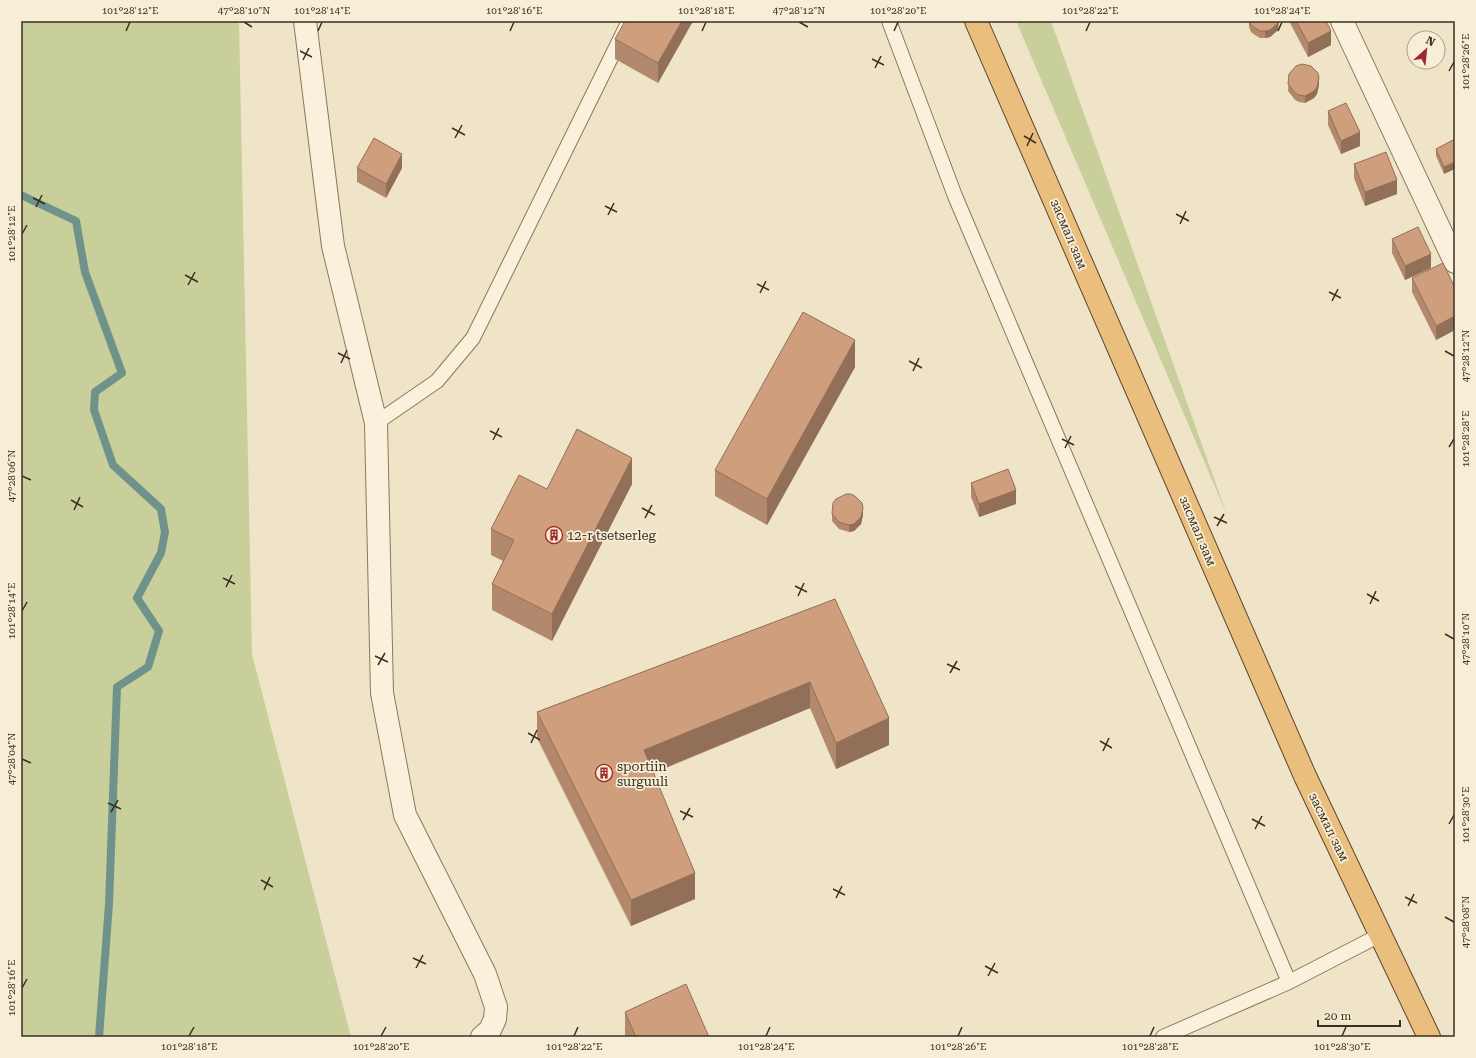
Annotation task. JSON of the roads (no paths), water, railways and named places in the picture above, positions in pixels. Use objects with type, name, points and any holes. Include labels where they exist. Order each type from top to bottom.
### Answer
[{"type":"highway","name":"засмал зам","points":[[976,21],[1304,776],[1429,1037]]},
{"type":"street","points":[[305,21],[333,246],[376,423],[382,693],[405,815],[485,974],[496,1007],[493,1024],[490,1030],[482,1037]]},
{"type":"street","points":[[1342,21],[1455,262]]},
{"type":"lane","points":[[376,423],[437,381],[473,338],[629,21]]},
{"type":"lane","points":[[889,21],[955,196],[1289,982]]},
{"type":"lane","points":[[1163,1037],[1289,982],[1380,935]]},
{"type":"waterway","points":[[21,195],[76,221],[85,272],[122,373],[95,392],[94,410],[113,465],[161,509],[165,532],[161,553],[137,598],[159,631],[148,667],[117,687],[109,904],[99,1037]]},
{"type":"place","name":"12-r tsetserleg","points":[[554,535]]},
{"type":"place","name":"sportiin surguuli","points":[[604,773]]}]
